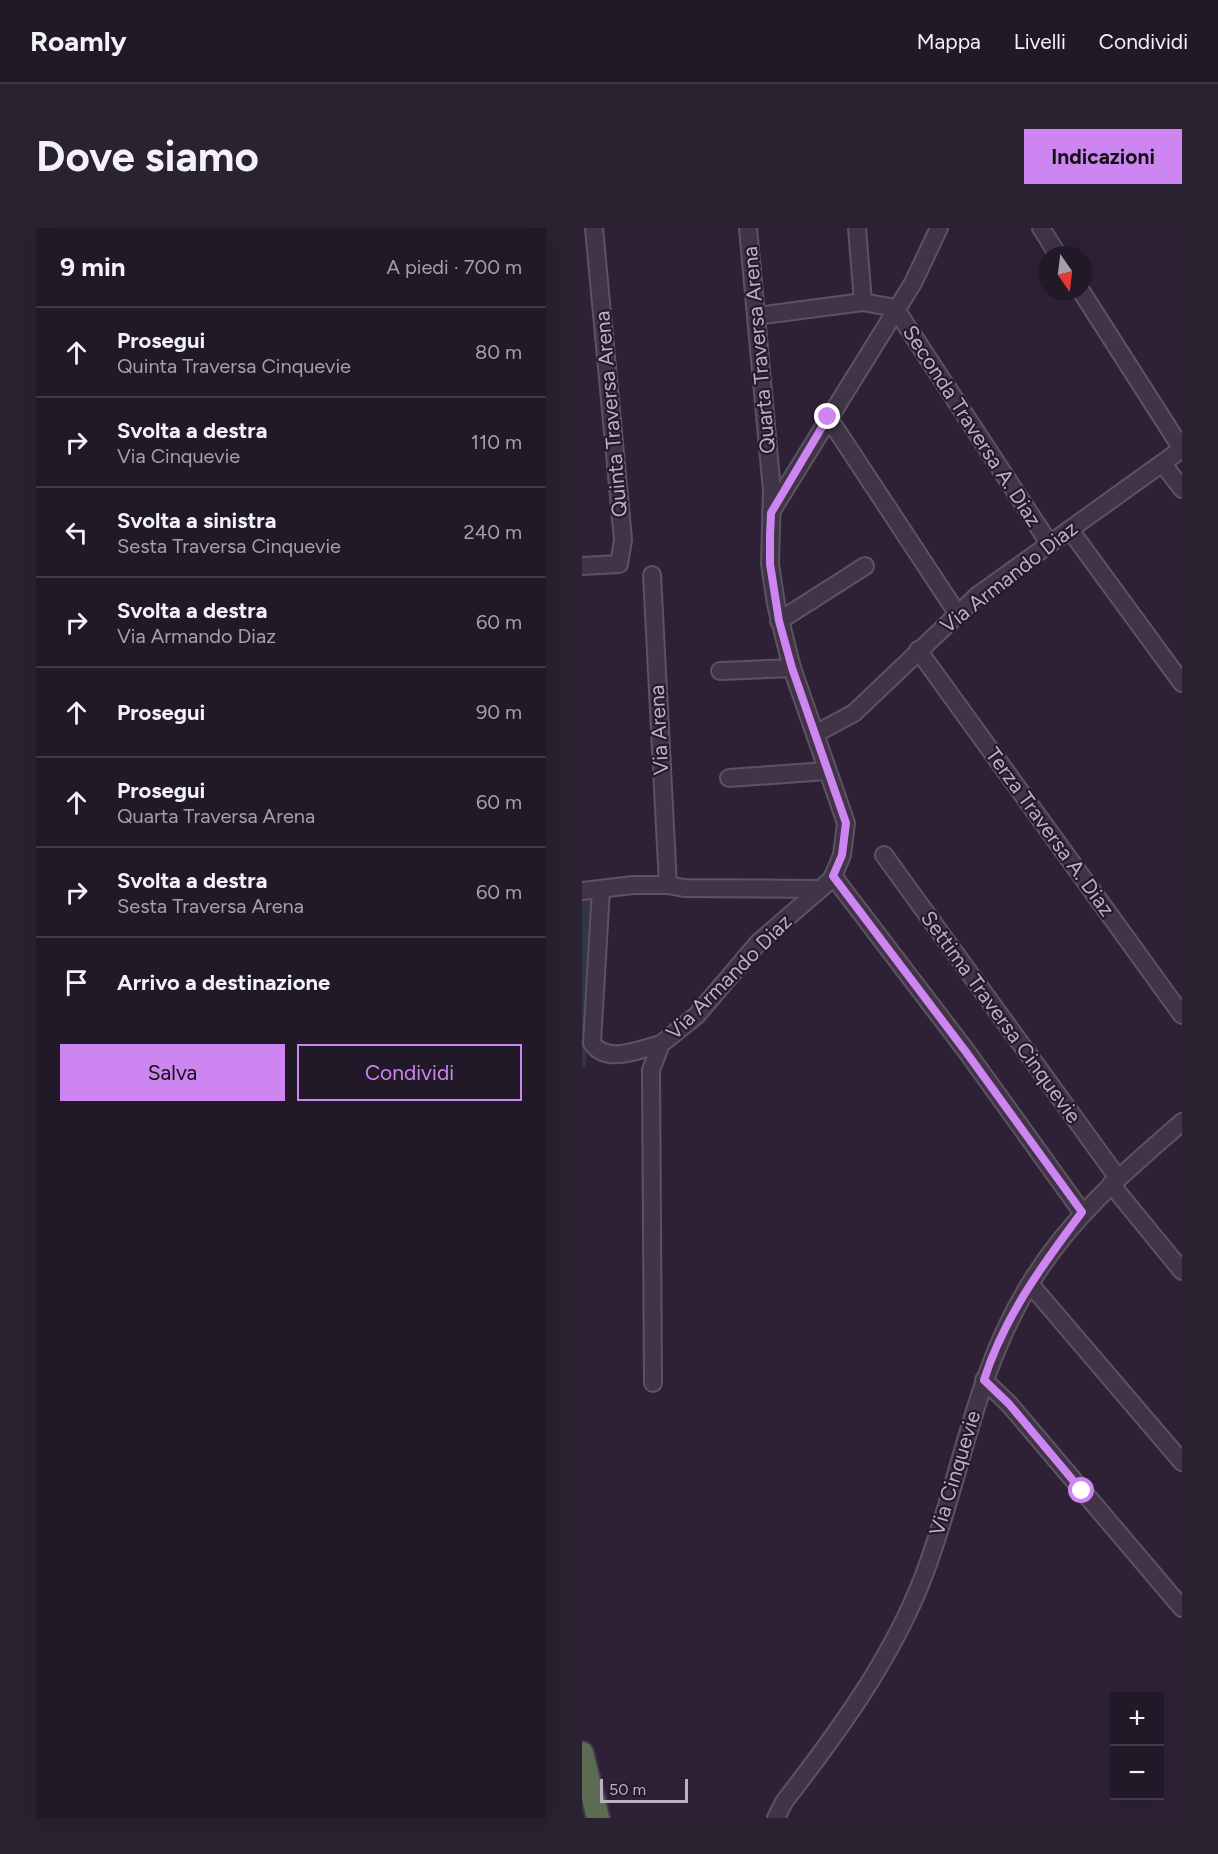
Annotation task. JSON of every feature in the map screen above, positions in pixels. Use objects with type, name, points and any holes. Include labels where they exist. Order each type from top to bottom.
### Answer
[{"type":"highway","points":[[582,1753],[596,1811]]},
{"type":"street","name":"Quinta Traversa Arena","points":[[582,566],[619,564],[623,540],[594,228]]},
{"type":"street","name":"Quarta Traversa Arena","points":[[748,228],[772,491],[770,564],[779,621],[792,668]]},
{"type":"street","points":[[857,228],[863,302]]},
{"type":"street","points":[[771,513],[895,308],[913,283],[939,228]]},
{"type":"street","points":[[1041,228],[1052,246]]},
{"type":"street","points":[[1087,300],[1182,449]]},
{"type":"street","points":[[756,316],[863,302],[895,308]]},
{"type":"street","name":"Seconda Traversa A. Diaz","points":[[895,308],[1048,543]]},
{"type":"street","points":[[828,417],[957,613]]},
{"type":"street","name":"Via Armando Diaz","points":[[814,734],[854,713],[957,613],[1048,543],[1070,530],[1182,449]]},
{"type":"street","points":[[1163,464],[1182,489]]},
{"type":"street","points":[[1070,530],[1182,683]]},
{"type":"street","points":[[779,621],[865,566]]},
{"type":"street","name":"Via Arena","points":[[652,575],[668,885]]},
{"type":"street","name":"Terza Traversa A. Diaz","points":[[918,650],[1182,1015]]},
{"type":"street","points":[[720,671],[792,668]]},
{"type":"street","name":"Via Armando Diaz","points":[[653,1383],[651,1070],[662,1044],[696,1016],[759,942],[833,876],[842,855],[846,823],[792,668]]},
{"type":"street","points":[[729,778],[827,771]]},
{"type":"street","name":"Settima Traversa Cinquevie","points":[[884,855],[1114,1181],[1182,1271]]},
{"type":"street","points":[[833,876],[966,1052],[1082,1212]]},
{"type":"street","points":[[582,891],[668,885],[684,888],[819,889]]},
{"type":"street","points":[[601,889],[592,1043],[598,1051],[612,1056],[662,1044]]},
{"type":"street","name":"Via Cinquevie","points":[[776,1818],[784,1802],[860,1699],[902,1623],[924,1575],[991,1358],[1030,1284],[1082,1212],[1182,1122]]},
{"type":"street","points":[[1030,1284],[1182,1462]]},
{"type":"street","points":[[984,1380],[1009,1404],[1182,1608]]},
{"type":"shaded area","points":[[582,899],[594,899],[586,1067],[582,1067]]},
{"type":"route","points":[[828,417],[771,513],[770,564],[779,621],[792,668],[846,823],[842,855],[833,876],[966,1052],[1082,1212],[1033,1279],[991,1358],[984,1380],[1009,1404],[1082,1491]]}]
